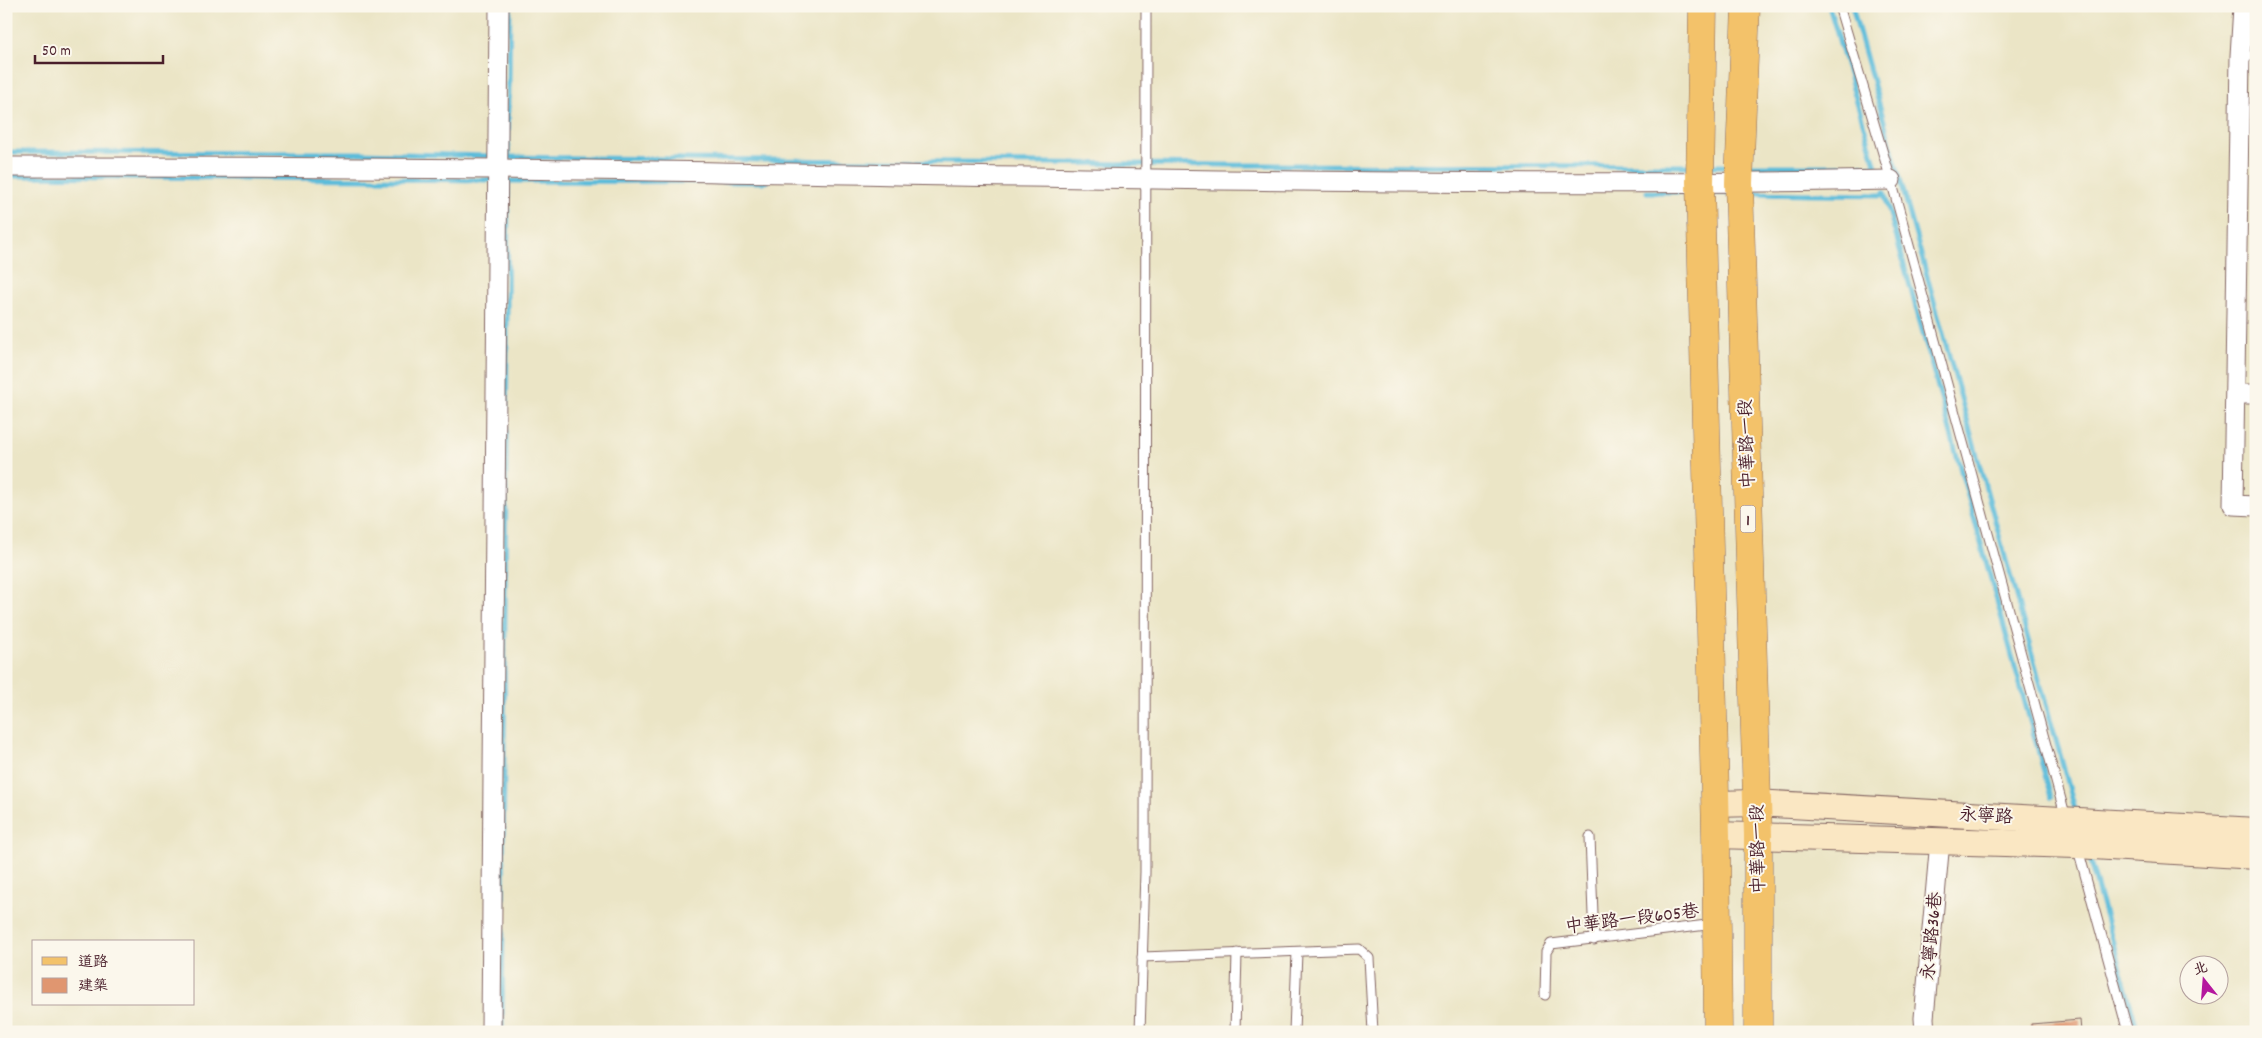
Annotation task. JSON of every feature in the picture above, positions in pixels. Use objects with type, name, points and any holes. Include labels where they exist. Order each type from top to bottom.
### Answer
[{"type":"main road","points":[[1703,6],[1700,182],[1716,834],[1718,1032]]},
{"type":"main road","name":"中華路一段","points":[[1746,6],[1739,182],[1758,835],[1758,1032]]},
{"type":"street","points":[[491,1032],[498,6]]},
{"type":"street","points":[[2243,6],[2248,56],[2233,505],[2256,506]]},
{"type":"street","points":[[6,167],[497,168],[1145,179],[1700,182],[1891,180]]},
{"type":"street","points":[[2236,394],[2256,394]]},
{"type":"street","name":"永寧路","points":[[1715,804],[1756,803],[2072,832],[2256,856]]},
{"type":"street","name":"永寧路","points":[[1716,834],[1940,841],[2072,832],[2256,831]]},
{"type":"street","name":"永寧路36巷","points":[[1925,1032],[1924,1018],[1940,841]]},
{"type":"lane","points":[[1140,1032],[1145,852],[1146,6]]},
{"type":"lane","points":[[1840,6],[1891,180],[2128,1032]]},
{"type":"lane","points":[[1590,837],[1594,940]]},
{"type":"lane","name":"中華路一段605巷","points":[[1545,996],[1546,952],[1552,944],[1717,924]]},
{"type":"lane","points":[[1142,957],[1359,950],[1369,958],[1373,1032]]},
{"type":"lane","points":[[1294,1032],[1297,952]]},
{"type":"lane","points":[[1235,1032],[1237,953]]},
{"type":"building","points":[[2080,1020],[2081,1032],[2031,1032],[2031,1024]]},
{"type":"waterway","points":[[508,158],[510,6]]},
{"type":"waterway","points":[[1829,6],[1879,177]]},
{"type":"waterway","points":[[1852,6],[2076,812]]},
{"type":"waterway","points":[[6,152],[360,153],[493,156]]},
{"type":"waterway","points":[[502,157],[1230,165],[1693,166]]},
{"type":"waterway","points":[[1709,166],[1731,166]]},
{"type":"waterway","points":[[1747,166],[1876,166]]},
{"type":"waterway","points":[[6,176],[494,180]]},
{"type":"waterway","points":[[502,1032],[508,179]]},
{"type":"waterway","points":[[502,181],[766,182]]},
{"type":"waterway","points":[[1647,192],[1691,192]]},
{"type":"waterway","points":[[1884,192],[2051,797]]},
{"type":"waterway","points":[[1707,193],[1731,193]]},
{"type":"waterway","points":[[1747,193],[1884,195]]},
{"type":"waterway","points":[[2088,854],[2138,1032]]}]
